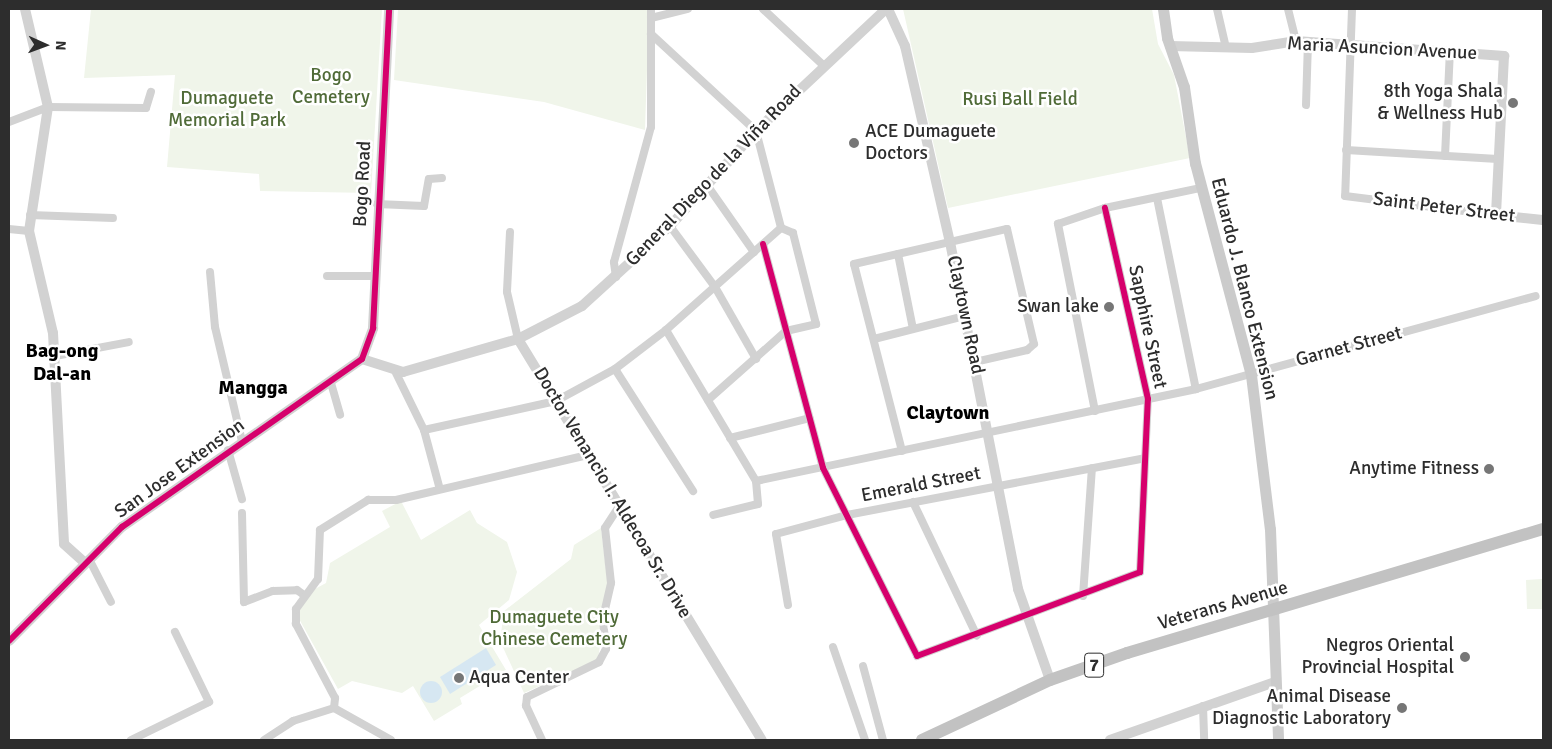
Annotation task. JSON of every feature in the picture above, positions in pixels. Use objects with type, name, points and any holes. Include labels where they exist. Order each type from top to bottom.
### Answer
[{"type":"highway","name":"Veterans Avenue","points":[[922,740],[1050,680],[1543,529]]},
{"type":"main road","name":"Eduardo J. Blanco Extension","points":[[1163,9],[1170,46],[1184,87],[1202,188],[1251,374],[1266,478],[1278,740]]},
{"type":"street","points":[[25,9],[48,106],[29,230],[55,356],[64,544],[87,561],[111,602]]},
{"type":"street","name":"Bogo Road","points":[[362,359],[371,338],[376,204],[388,9]]},
{"type":"street","points":[[616,277],[614,262],[651,126],[651,9]]},
{"type":"street","points":[[651,18],[688,9]]},
{"type":"street","points":[[763,9],[822,64]]},
{"type":"street","name":"General Diego de la Viña Road","points":[[395,371],[518,339],[582,306],[670,226],[756,131],[822,64],[887,9]]},
{"type":"street","name":"Claytown Road","points":[[887,9],[905,46],[950,242],[1025,618],[1050,680]]},
{"type":"street","points":[[1217,9],[1226,48]]},
{"type":"street","points":[[1288,9],[1296,41]]},
{"type":"street","points":[[1352,9],[1346,150],[1498,159],[1496,215]]},
{"type":"street","points":[[651,34],[756,131],[781,228]]},
{"type":"street","name":"Maria Asuncion Avenue","points":[[1170,46],[1226,48],[1296,41],[1504,56],[1498,159]]},
{"type":"street","points":[[1306,105],[1308,42]]},
{"type":"street","points":[[1445,156],[1450,51]]},
{"type":"street","points":[[9,122],[48,106],[146,108],[151,92]]},
{"type":"street","name":"Saint Peter Street","points":[[1346,150],[1344,196],[1543,220]]},
{"type":"street","points":[[376,204],[423,207],[429,179],[442,178]]},
{"type":"street","points":[[707,185],[754,252]]},
{"type":"street","points":[[1095,411],[1058,224],[1105,208],[1202,188]]},
{"type":"street","points":[[1157,198],[1196,389]]},
{"type":"street","name":"Sapphire Street","points":[[1083,596],[1140,572],[1148,399],[1105,208]]},
{"type":"street","points":[[30,215],[113,218]]},
{"type":"street","points":[[670,226],[715,287],[756,359]]},
{"type":"street","points":[[424,430],[556,401],[615,369],[666,330],[781,228]]},
{"type":"street","points":[[708,400],[786,331],[816,324],[793,233],[781,228]]},
{"type":"street","points":[[9,229],[29,230]]},
{"type":"street","points":[[902,452],[854,264],[1007,229],[1034,340],[1027,350],[975,362]]},
{"type":"street","name":"Doctor Venancio I. Aldecoa Sr. Drive","points":[[510,232],[507,292],[518,339],[762,740]]},
{"type":"street","points":[[763,244],[823,468],[917,656],[977,636],[1083,596],[1092,468]]},
{"type":"street","points":[[898,254],[913,329]]},
{"type":"street","points":[[210,272],[215,327],[242,441]]},
{"type":"street","points":[[327,276],[374,276]]},
{"type":"street","name":"Garnet Street","points":[[756,482],[1196,389],[1535,296]]},
{"type":"street","points":[[874,339],[965,316]]},
{"type":"street","points":[[666,330],[756,482],[758,504],[713,516]]},
{"type":"street","points":[[55,356],[129,342]]},
{"type":"street","points":[[362,359],[395,371],[424,430],[439,486]]},
{"type":"street","name":"San Jose Extension","points":[[9,641],[122,528],[228,450],[331,383],[362,359]]},
{"type":"street","points":[[615,369],[693,491]]},
{"type":"street","points":[[331,383],[340,415]]},
{"type":"street","points":[[730,438],[810,418]]},
{"type":"street","points":[[228,450],[242,499]]},
{"type":"street","points":[[334,708],[335,698],[296,624],[304,595],[318,579],[320,530],[368,500],[396,500],[439,486],[588,454]]},
{"type":"street","name":"Emerald Street","points":[[788,605],[776,534],[846,515],[1145,458]]},
{"type":"street","points":[[913,502],[977,636]]},
{"type":"street","points":[[542,740],[526,706],[527,697],[599,662],[606,649],[603,618],[610,583],[605,528],[620,505]]},
{"type":"street","points":[[242,513],[244,602],[273,591],[297,590],[304,595]]},
{"type":"street","points":[[131,740],[209,702],[175,632]]},
{"type":"street","points":[[833,647],[865,740]]},
{"type":"street","points":[[863,666],[883,740]]},
{"type":"street","points":[[1110,740],[1138,728],[1276,682]]},
{"type":"street","points":[[1203,706],[1204,740]]},
{"type":"street","points":[[264,740],[293,721],[334,708],[391,740]]},
{"type":"street","points":[[1138,728],[1138,740]]},
{"type":"green space","name":"Dumaguete Memorial Park","points":[[91,9],[382,9],[371,193],[260,191],[259,174],[167,167],[175,75],[84,78]]},
{"type":"green space","points":[[398,9],[649,9],[645,130],[544,102],[394,80]]},
{"type":"green space","name":"Rusi Ball Field","points":[[903,9],[1152,9],[1158,44],[1174,75],[1190,158],[948,208]]},
{"type":"green space","points":[[401,501],[421,540],[470,510],[477,523],[507,542],[517,572],[509,600],[479,625],[506,670],[460,698],[462,704],[434,721],[413,686],[402,693],[352,681],[338,689],[298,617],[304,595],[326,583],[330,563],[390,527],[382,511]]},
{"type":"green space","name":"Dumaguete City Chinese Cemetery","points":[[601,528],[608,587],[598,660],[524,693],[500,641],[504,611],[571,559],[574,545]]},
{"type":"green space","points":[[1542,579],[1543,609],[1527,609],[1526,580]]},
{"type":"water","points":[[486,648],[496,665],[450,694],[440,677]]},
{"type":"water","points":[[431,681],[439,684],[442,692],[439,700],[431,703],[423,700],[420,692],[423,684]]},
{"type":"cycle path","points":[[9,641],[122,527],[362,359],[373,328],[389,9]]},
{"type":"cycle path","points":[[763,244],[823,468],[917,656],[1140,572],[1148,399],[1105,208]]},
{"type":"place","name":"8th Yoga Shala & Wellness Hub","points":[[1513,103]]},
{"type":"place","name":"ACE Dumaguete Doctors","points":[[854,143]]},
{"type":"place","name":"Swan lake","points":[[1109,307]]},
{"type":"place","name":"Anytime Fitness","points":[[1489,469]]},
{"type":"place","name":"Negros Oriental Provincial Hospital","points":[[1465,657]]},
{"type":"place","name":"Aqua Center","points":[[459,678]]},
{"type":"place","name":"Animal Disease Diagnostic Laboratory","points":[[1402,708]]},
{"type":"district","name":"Bag-ong Dal-an","points":[[62,362]]},
{"type":"district","name":"Mangga","points":[[253,387]]},
{"type":"district","name":"Claytown","points":[[948,412]]},
{"type":"park label","name":"Bogo Cemetery","points":[[331,87]]}]
